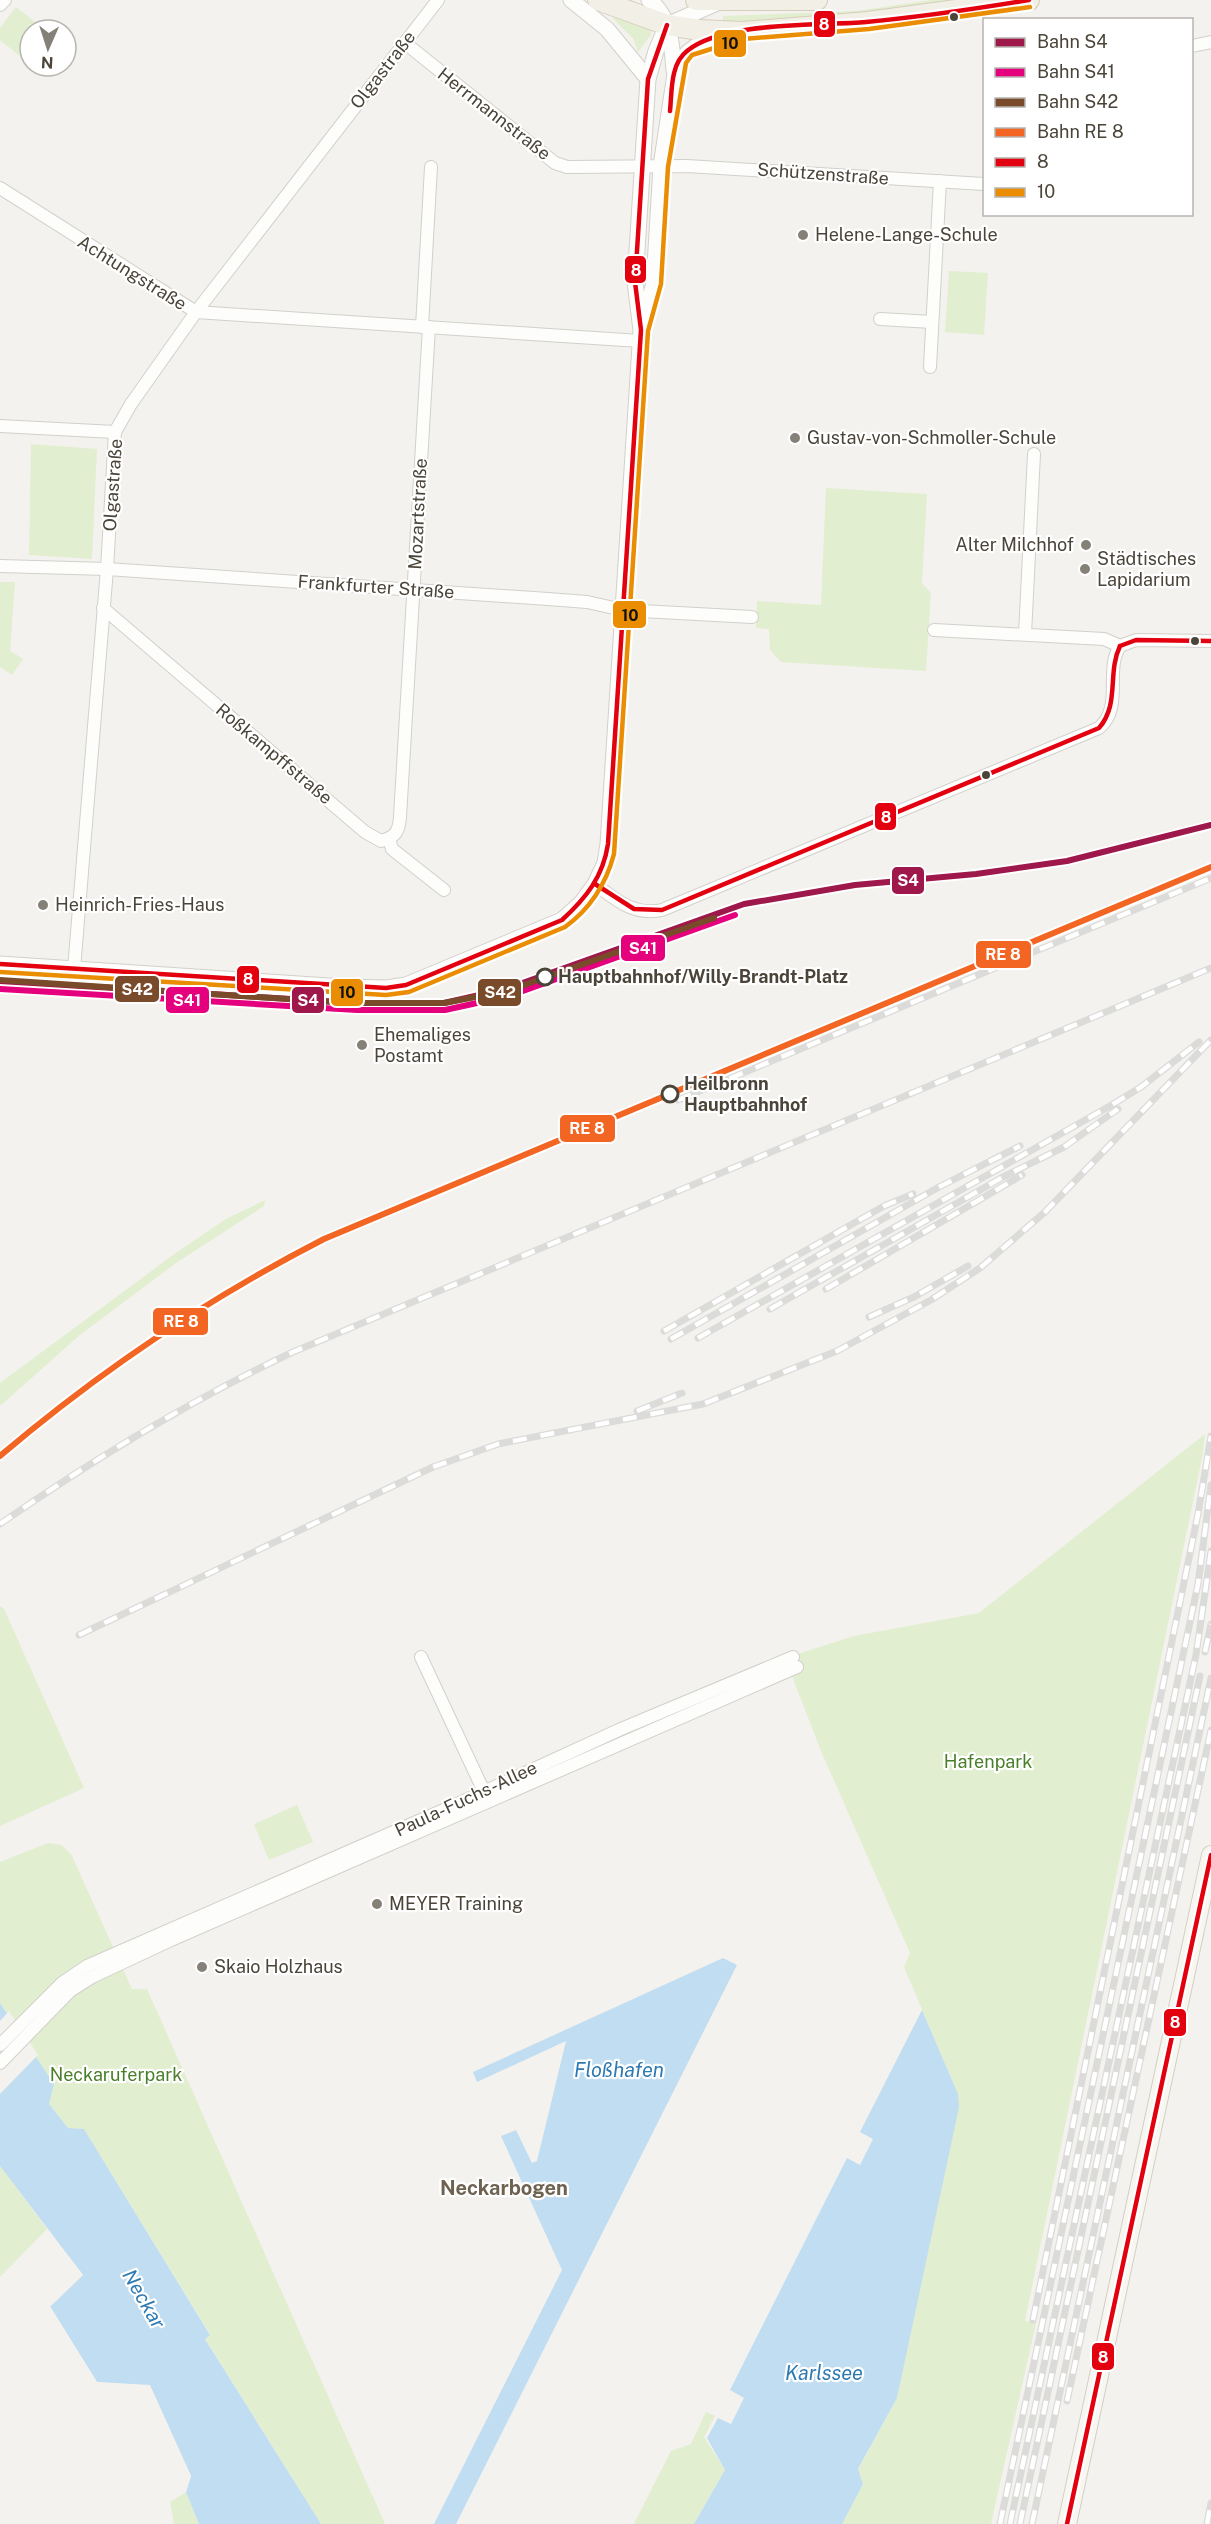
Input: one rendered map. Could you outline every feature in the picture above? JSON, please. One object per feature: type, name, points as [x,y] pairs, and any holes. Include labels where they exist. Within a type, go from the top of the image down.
[{"type":"main road","points":[[597,0],[668,24],[700,30],[742,32],[868,22],[1029,0]]},
{"type":"main road","points":[[696,0],[721,2],[817,0]]},
{"type":"main road","points":[[1067,2524],[1211,1855]]},
{"type":"street","points":[[0,5],[5,0]]},
{"type":"street","name":"Olgastraße","points":[[74,969],[107,569],[115,432],[131,404],[196,312],[438,0]]},
{"type":"street","points":[[571,0],[608,29],[648,79]]},
{"type":"street","points":[[650,0],[668,24],[675,74]]},
{"type":"street","points":[[0,964],[344,987],[394,987],[562,920],[582,902],[595,884],[604,863],[608,844],[640,336],[635,282],[648,79],[656,51],[668,24],[721,2]]},
{"type":"street","points":[[640,336],[654,283],[661,166],[679,60],[688,50],[742,32]]},
{"type":"street","points":[[1193,46],[1211,42]]},
{"type":"street","name":"Herrmannstraße","points":[[405,43],[555,163],[567,167],[661,166]]},
{"type":"street","name":"Schützenstraße","points":[[661,166],[983,184]]},
{"type":"street","points":[[425,327],[431,167]]},
{"type":"street","points":[[930,367],[940,181]]},
{"type":"street","name":"Achtungstraße","points":[[0,188],[196,312],[425,327],[640,336]]},
{"type":"street","points":[[880,319],[932,322]]},
{"type":"street","name":"Mozartstraße","points":[[389,839],[397,833],[400,825],[414,590],[425,327]]},
{"type":"street","points":[[0,426],[21,429],[115,432]]},
{"type":"street","points":[[1025,634],[1034,454]]},
{"type":"street","name":"Frankfurter Straße","points":[[0,566],[107,569],[587,602],[623,610],[752,617]]},
{"type":"street","name":"Roßkampffstraße","points":[[103,608],[371,836],[381,841],[389,839],[392,849],[444,890]]},
{"type":"street","points":[[934,630],[1104,639],[1120,646]]},
{"type":"street","points":[[595,884],[624,906],[643,911],[662,910],[1099,728],[1110,713],[1115,655],[1120,646],[1136,640],[1211,641]]},
{"type":"street","points":[[421,1657],[486,1797]]},
{"type":"street","name":"Paula-Fuchs-Allee","points":[[66,1987],[140,1947],[486,1797],[626,1742],[795,1662],[621,1729],[486,1797]]},
{"type":"street","points":[[621,1729],[626,1742]]},
{"type":"street","points":[[0,2045],[66,1987]]},
{"type":"street","points":[[0,2063],[66,1987]]},
{"type":"green space","points":[[931,0],[954,0],[858,14],[723,25],[723,16],[856,11]]},
{"type":"green space","points":[[16,7],[30,18],[18,18],[18,54],[0,40],[0,28]]},
{"type":"green space","points":[[612,18],[619,18],[651,30],[651,35],[638,52],[633,38]]},
{"type":"green space","points":[[949,271],[988,273],[984,335],[945,332]]},
{"type":"green space","points":[[31,444],[97,449],[92,559],[29,555]]},
{"type":"green space","points":[[826,488],[927,494],[922,583],[931,593],[926,671],[781,662],[770,650],[769,629],[756,628],[757,601],[821,605]]},
{"type":"green space","points":[[0,582],[15,582],[10,651],[23,659],[12,675],[0,667]]},
{"type":"green space","points":[[265,1200],[264,1206],[176,1263],[80,1335],[0,1406],[0,1383],[177,1252],[226,1219]]},
{"type":"green space","name":"Hafenpark","points":[[1205,1434],[1203,1453],[1025,2321],[1036,2323],[991,2524],[842,2524],[863,2484],[858,2470],[897,2398],[958,2107],[958,2094],[904,1967],[910,1953],[821,1751],[785,1658],[854,1636],[979,1613]]},
{"type":"green space","points":[[0,1606],[4,1609],[84,1788],[0,1826]]},
{"type":"green space","points":[[297,1805],[313,1842],[269,1860],[254,1824]]},
{"type":"green space","name":"Neckaruferpark","points":[[48,1843],[61,1845],[71,1854],[132,1989],[147,1989],[385,2524],[321,2524],[205,2338],[210,2334],[84,2129],[68,2128],[49,2104],[54,2084],[0,2003],[0,1862]]},
{"type":"green space","points":[[0,2166],[47,2229],[0,2277]]},
{"type":"green space","points":[[706,2412],[715,2416],[704,2437],[725,2470],[694,2524],[634,2524],[671,2451],[691,2444]]},
{"type":"green space","points":[[186,2492],[199,2524],[174,2524],[170,2502]]},
{"type":"water","name":"Floßhafen","points":[[723,1958],[737,1965],[456,2524],[434,2524],[562,2270],[501,2136],[516,2130],[532,2163],[537,2161],[566,2041],[477,2082],[473,2072]]},
{"type":"water","name":"Neckar","points":[[0,2003],[54,2084],[49,2104],[68,2128],[84,2129],[210,2335],[205,2339],[321,2524],[199,2524],[186,2492],[191,2476],[150,2386],[97,2382],[50,2306],[83,2275],[0,2166]]},
{"type":"water","name":"Karlssee","points":[[922,2010],[958,2094],[959,2107],[897,2398],[858,2469],[863,2484],[842,2524],[694,2524],[725,2470],[707,2438],[718,2418],[731,2424],[744,2398],[730,2390],[847,2158],[860,2165],[873,2139],[860,2132]]},
{"type":"pier","points":[[9,2011],[38,2055],[0,2094],[0,2021]]},
{"type":"pier","points":[[66,2253],[83,2275],[50,2307],[97,2382],[150,2385],[191,2476],[186,2492],[184,2488],[188,2476],[148,2388],[95,2385],[48,2308],[79,2275],[64,2255]]},
{"type":"railway","points":[[678,1100],[1211,878]]},
{"type":"railway","points":[[0,1524],[143,1432],[217,1390],[293,1352],[1211,968]]},
{"type":"railway","points":[[79,1635],[433,1467],[498,1444],[703,1404],[837,1351],[931,1300],[980,1268],[1045,1212],[1211,1040]]},
{"type":"railway","points":[[698,1338],[1110,1106],[1141,1087],[1199,1042]]},
{"type":"railway","points":[[770,1309],[1003,1177],[1064,1147],[1118,1109]]},
{"type":"railway","points":[[671,1339],[939,1187],[1020,1146]]},
{"type":"railway","points":[[826,1289],[1022,1175]]},
{"type":"railway","points":[[664,1331],[884,1206],[913,1194]]},
{"type":"railway","points":[[869,1317],[914,1297],[968,1266]]},
{"type":"railway","points":[[637,1411],[682,1393]]},
{"type":"railway","points":[[1033,2320],[1198,1514],[1211,1436]]},
{"type":"railway","points":[[1000,2524],[1198,1584],[1211,1485]]},
{"type":"railway","points":[[1010,2524],[1196,1655],[1211,1551]]},
{"type":"railway","points":[[1205,1652],[1211,1624]]},
{"type":"railway","points":[[1020,2524],[1200,1676]]},
{"type":"railway","points":[[1032,2524],[1211,1678]]},
{"type":"railway","points":[[1067,2401],[1211,1730]]},
{"type":"railway","points":[[1207,2524],[1211,2503]]},
{"type":"rail line","name":"S4","points":[[0,981],[357,1003],[444,1003],[506,989],[744,904],[855,885],[976,874],[1067,861],[1211,825]]},
{"type":"rail line","name":"S41","points":[[0,989],[357,1010],[445,1010],[509,996],[735,915]]},
{"type":"rail line","name":"S42","points":[[0,980],[347,1003],[444,1003],[507,991],[714,918]]},
{"type":"transit line","name":"8","points":[[670,111],[673,79],[681,57],[703,41],[724,34],[772,27],[907,18],[1029,0]]},
{"type":"transit line","name":"10","points":[[0,972],[386,995],[409,992],[565,927],[574,920],[602,886],[614,854],[648,331],[661,284],[668,167],[686,63],[692,55],[743,39],[869,29],[1030,7]]},
{"type":"transit line","name":"8","points":[[0,964],[386,988],[406,985],[562,920],[592,886],[602,867],[608,844],[641,330],[635,282],[648,79],[667,25]]},
{"type":"transit line","name":"8","points":[[1120,646],[1136,640],[1211,641]]},
{"type":"transit line","name":"8","points":[[595,884],[634,909],[662,910],[1099,728],[1109,709],[1114,667],[1120,646]]},
{"type":"transit line","points":[[0,1456],[76,1395],[156,1338],[238,1286],[324,1239],[1211,867]]},
{"type":"transit line","name":"8","points":[[1067,2524],[1211,1855]]},
{"type":"place","name":"Helene-Lange-Schule","points":[[803,235]]},
{"type":"place","name":"Gustav-von-Schmoller-Schule","points":[[795,438]]},
{"type":"place","name":"Alter Milchhof","points":[[1086,545]]},
{"type":"place","name":"Städtisches Lapidarium","points":[[1085,569]]},
{"type":"place","name":"Heinrich-Fries-Haus","points":[[43,905]]},
{"type":"place","name":"Hauptbahnhof/Willy-Brandt-Platz","points":[[545,977]]},
{"type":"place","name":"Ehemaliges Postamt","points":[[362,1045]]},
{"type":"place","name":"Heilbronn Hauptbahnhof","points":[[670,1094]]},
{"type":"place","name":"MEYER Training","points":[[377,1904]]},
{"type":"place","name":"Skaio Holzhaus","points":[[202,1967]]},
{"type":"district","name":"Neckarbogen","points":[[504,2188]]}]
